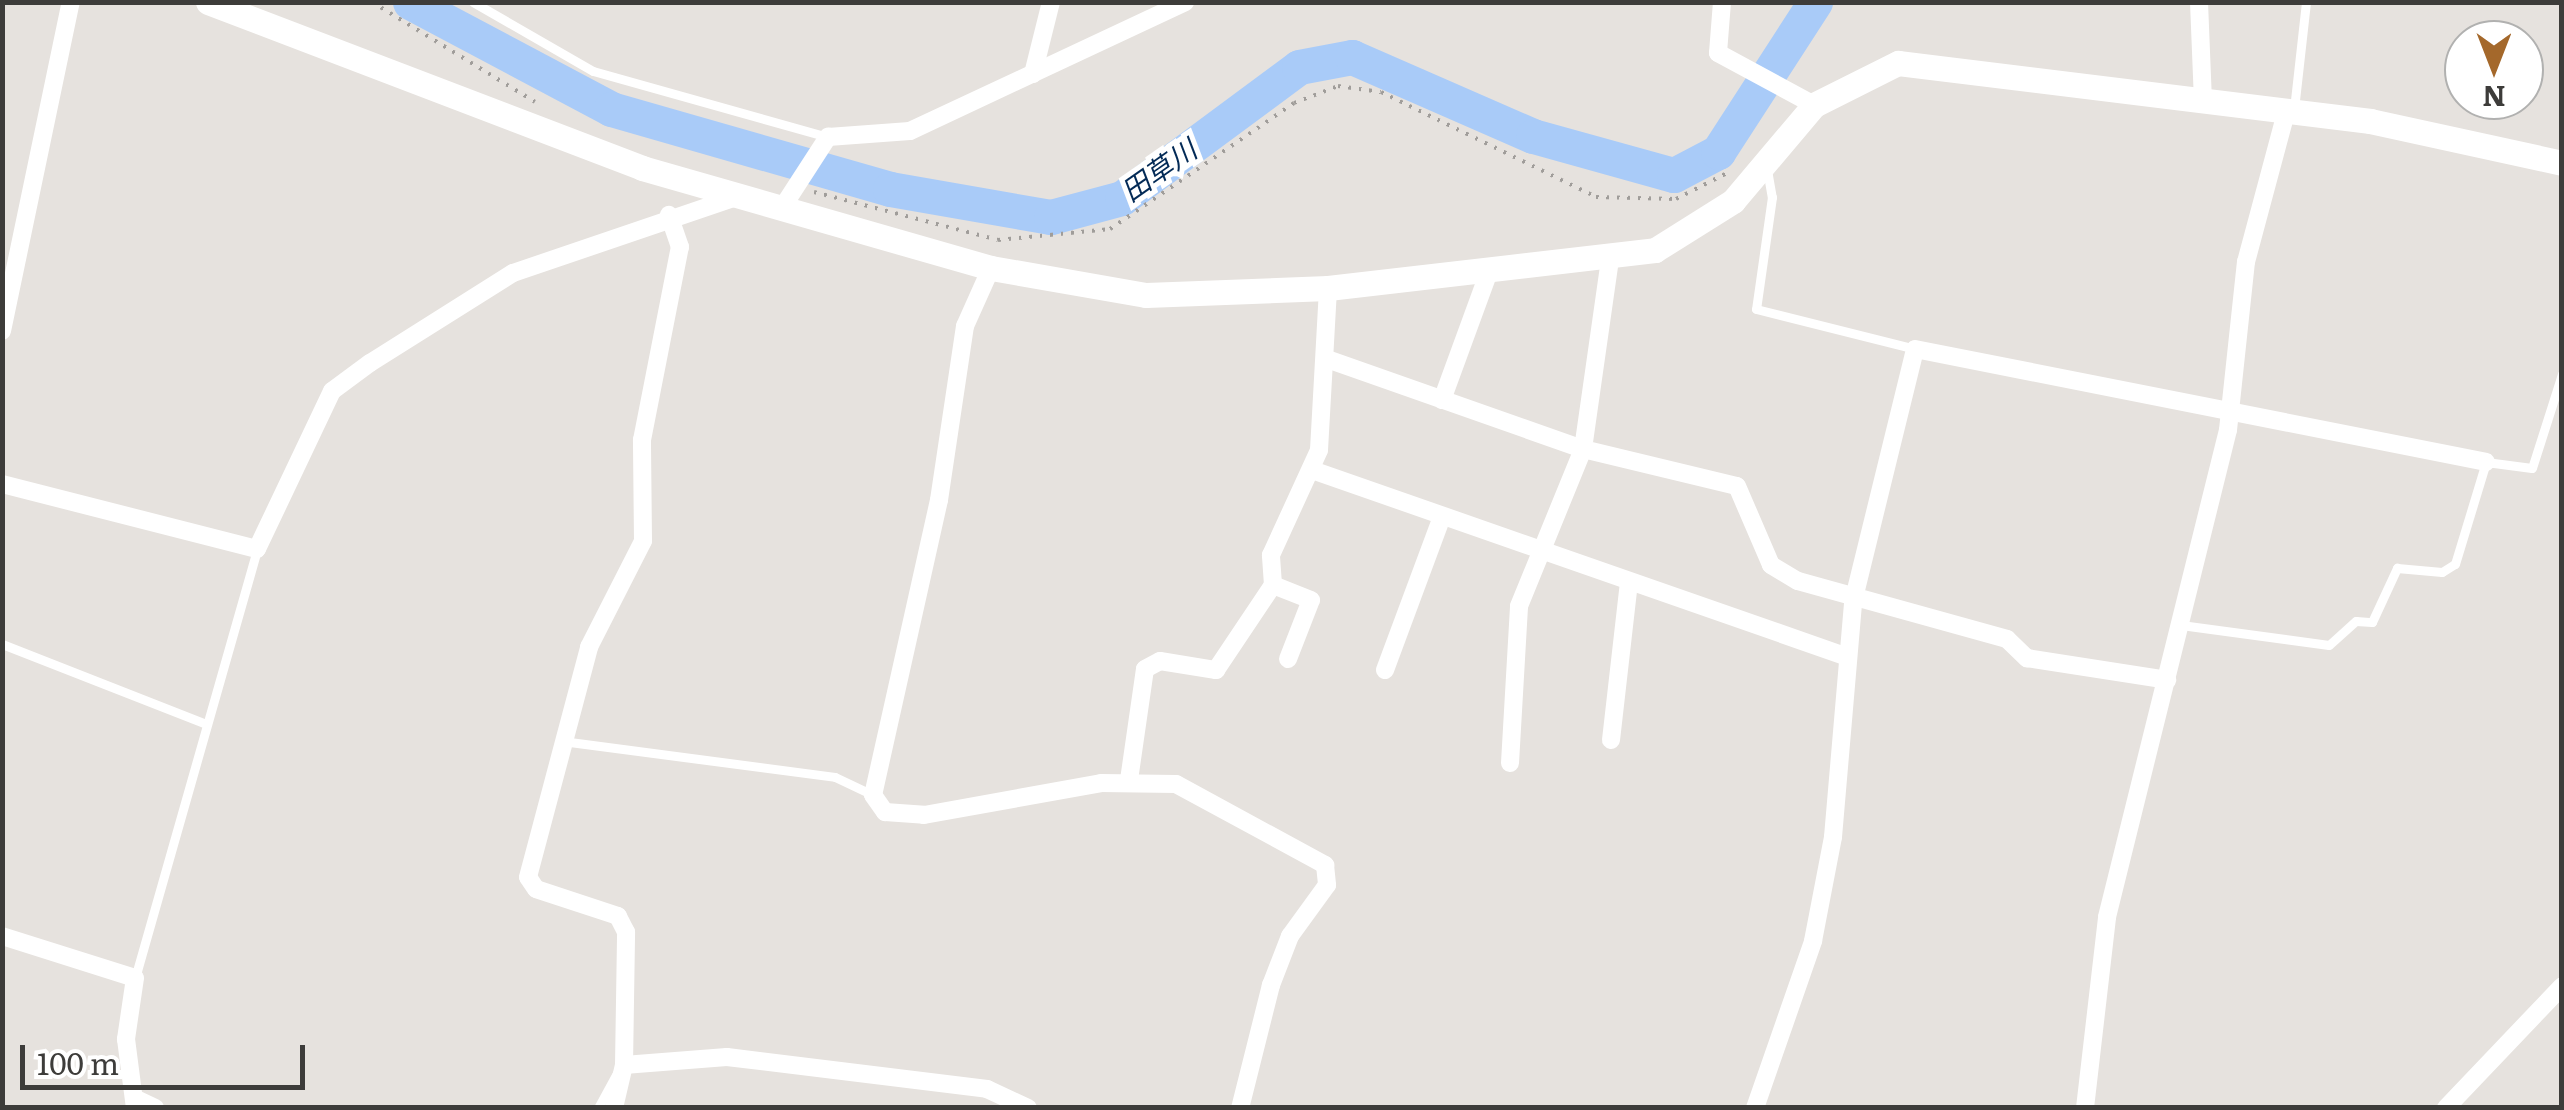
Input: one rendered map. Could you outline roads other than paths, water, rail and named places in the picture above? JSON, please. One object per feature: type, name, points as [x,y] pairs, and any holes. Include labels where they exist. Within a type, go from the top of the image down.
[{"type":"street","points":[[2,331],[72,2]]},
{"type":"street","points":[[208,2],[564,141],[739,196],[787,197],[991,268],[1146,295],[1328,288],[1610,260],[1692,232],[1764,162],[1814,105],[1898,63],[2202,103],[2291,109],[2562,163]]},
{"type":"street","points":[[1033,74],[1051,2]]},
{"type":"street","points":[[787,197],[828,137],[910,131],[1185,2]]},
{"type":"street","points":[[1722,2],[1718,53],[1786,95],[1814,105]]},
{"type":"street","points":[[2199,2],[2202,103]]},
{"type":"street","points":[[2085,1108],[2107,917],[2181,625],[2231,405],[2246,262],[2291,109]]},
{"type":"street","points":[[2,484],[257,549],[332,391],[512,273],[669,216],[739,196]]},
{"type":"street","points":[[614,1108],[624,1066],[626,932],[618,916],[536,889],[528,877],[589,647],[643,541],[642,440],[680,247],[669,216]]},
{"type":"street","points":[[1510,763],[1519,606],[1583,449],[1610,260]]},
{"type":"street","points":[[991,268],[966,326],[939,500],[873,795],[885,812],[924,815],[1129,780],[1176,784],[1325,865],[1327,884],[1290,936],[1271,985],[1240,1108]]},
{"type":"street","points":[[1442,400],[1488,274]]},
{"type":"street","points":[[1129,780],[1145,669],[1160,661],[1216,670],[1273,585],[1271,554],[1312,470],[1326,360],[1328,288]]},
{"type":"street","points":[[1755,1108],[1823,889],[1852,602],[1914,349],[2231,405],[2486,462]]},
{"type":"street","points":[[1326,360],[1583,449],[1737,486],[1771,565],[1852,602],[2008,639],[2027,658],[2167,680]]},
{"type":"street","points":[[1312,470],[1541,554],[1844,656]]},
{"type":"street","points":[[1386,670],[1442,517]]},
{"type":"street","points":[[1611,740],[1629,583]]},
{"type":"street","points":[[1273,585],[1311,600],[1288,659]]},
{"type":"street","points":[[2,936],[135,978],[126,1038],[136,1103],[155,1108]]},
{"type":"street","points":[[2446,1108],[2562,986]]},
{"type":"street","points":[[624,1066],[727,1056],[987,1090],[1028,1108]]},
{"type":"lane","points":[[473,2],[593,71],[828,137]]},
{"type":"lane","points":[[2291,109],[2306,2]]},
{"type":"lane","points":[[1764,162],[1773,178],[1756,309],[1914,349]]},
{"type":"lane","points":[[2181,625],[2329,645],[2356,621],[2372,622],[2397,568],[2442,572],[2455,564],[2486,462],[2532,468],[2562,374]]},
{"type":"lane","points":[[135,978],[257,549]]},
{"type":"lane","points":[[2,644],[206,724]]},
{"type":"lane","points":[[562,741],[835,777],[873,795]]},
{"type":"lane","points":[[598,1108],[603,1084],[624,1066]]},
{"type":"waterway","name":"田草川","points":[[410,2],[611,109],[890,189],[1051,217],[1122,198],[1299,67],[1352,57],[1533,136],[1674,175],[1718,152],[1815,2]]}]
